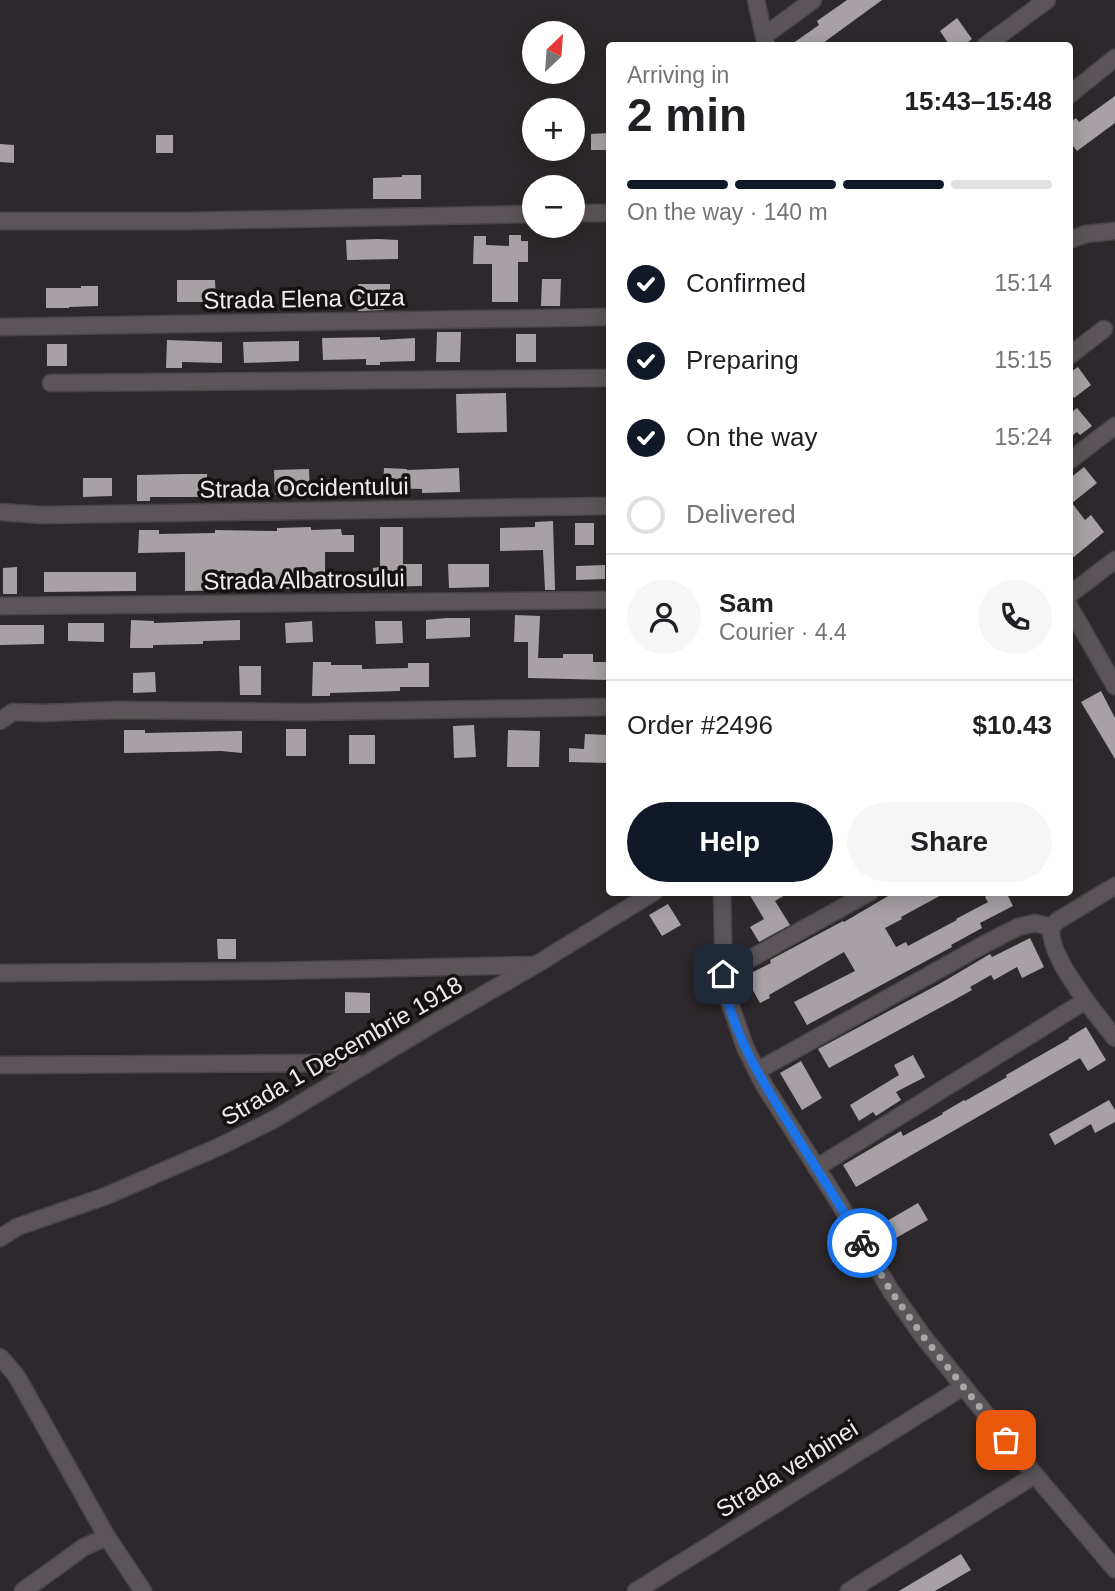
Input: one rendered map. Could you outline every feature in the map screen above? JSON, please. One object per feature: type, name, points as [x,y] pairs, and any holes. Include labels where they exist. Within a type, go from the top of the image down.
[{"type":"street","points":[[756,0],[765,41],[813,0]]},
{"type":"street","points":[[990,42],[1047,0]]},
{"type":"street","points":[[1073,92],[1115,58]]},
{"type":"street","points":[[585,213],[606,212]]},
{"type":"street","points":[[0,221],[187,221],[522,214]]},
{"type":"street","points":[[1073,239],[1115,230]]},
{"type":"street","name":"Strada Elena Cuza","points":[[0,327],[606,317]]},
{"type":"street","points":[[1073,353],[1104,329]]},
{"type":"street","points":[[51,383],[606,377]]},
{"type":"street","points":[[1073,458],[1115,426]]},
{"type":"street","name":"Strada Occidentului","points":[[0,512],[42,515],[606,506]]},
{"type":"street","points":[[1073,592],[1115,559]]},
{"type":"street","name":"Strada Albatrosului","points":[[0,606],[606,600]]},
{"type":"street","points":[[1073,613],[1115,685]]},
{"type":"street","points":[[0,720],[13,712],[304,712],[606,706]]},
{"type":"street","points":[[1115,886],[1057,922],[1050,934],[1058,955],[1085,1001],[1115,1038]]},
{"type":"street","name":"Strada 1 Decembrie 1918","points":[[0,1238],[18,1227],[106,1196],[274,1120],[648,896]]},
{"type":"street","points":[[722,896],[724,986],[745,1047],[764,1085],[891,1291],[922,1335],[1115,1569]]},
{"type":"street","points":[[723,974],[863,896]]},
{"type":"street","points":[[757,1071],[983,944],[1018,927],[1035,923],[1052,927]]},
{"type":"street","points":[[0,973],[266,971],[537,964]]},
{"type":"street","points":[[816,1168],[1085,1001]]},
{"type":"street","points":[[0,1065],[365,1065]]},
{"type":"street","points":[[0,1357],[16,1375],[107,1536],[143,1591]]},
{"type":"street","name":"Strada verbinei","points":[[636,1591],[963,1387]]},
{"type":"street","points":[[849,1591],[1035,1475]]},
{"type":"street","points":[[23,1591],[84,1547],[107,1536]]},
{"type":"building","points":[[847,0],[882,0],[824,42],[795,42],[819,25],[817,21]]},
{"type":"building","points":[[957,18],[972,39],[968,42],[947,42],[940,31]]},
{"type":"building","points":[[1115,96],[1115,123],[1077,151],[1073,146],[1073,120],[1076,118],[1079,122]]},
{"type":"building","points":[[606,133],[606,150],[591,150],[591,134]]},
{"type":"building","points":[[156,135],[173,135],[173,153],[156,153]]},
{"type":"building","points":[[0,144],[14,145],[14,163],[0,162]]},
{"type":"building","points":[[421,175],[421,199],[373,199],[373,178]]},
{"type":"building","points":[[509,235],[521,235],[521,241],[528,241],[528,262],[518,262],[518,302],[492,302],[492,264],[473,264],[474,236],[486,236],[486,245],[509,246]]},
{"type":"building","points":[[346,240],[398,240],[398,259],[347,260]]},
{"type":"building","points":[[542,279],[561,279],[560,306],[541,306]]},
{"type":"building","points":[[177,280],[215,280],[216,302],[177,302]]},
{"type":"building","points":[[358,284],[390,284],[390,309],[358,311]]},
{"type":"building","points":[[98,286],[98,306],[46,308],[46,288]]},
{"type":"building","points":[[437,332],[461,332],[460,362],[436,362]]},
{"type":"building","points":[[516,334],[536,334],[536,362],[516,362]]},
{"type":"building","points":[[380,337],[380,340],[415,338],[415,361],[366,365],[366,359],[323,360],[322,338]]},
{"type":"building","points":[[167,340],[222,342],[222,363],[182,362],[182,368],[166,368]]},
{"type":"building","points":[[299,341],[299,361],[244,363],[243,342]]},
{"type":"building","points":[[47,344],[67,344],[67,366],[47,366]]},
{"type":"building","points":[[1078,367],[1091,385],[1074,398],[1073,397],[1073,370]]},
{"type":"building","points":[[506,393],[507,432],[457,433],[456,394]]},
{"type":"building","points":[[1077,408],[1092,426],[1080,435],[1077,432],[1073,435],[1073,411]]},
{"type":"building","points":[[1084,467],[1097,483],[1073,502],[1073,476]]},
{"type":"building","points":[[384,468],[459,468],[460,492],[422,493],[422,489],[383,488]]},
{"type":"building","points":[[309,469],[310,494],[275,495],[274,470]]},
{"type":"building","points":[[207,474],[207,497],[150,497],[150,501],[137,501],[137,475]]},
{"type":"building","points":[[83,478],[112,478],[112,496],[83,497]]},
{"type":"building","points":[[1073,504],[1085,520],[1091,515],[1104,532],[1073,558]]},
{"type":"building","points":[[553,521],[555,590],[545,590],[543,550],[500,551],[500,528],[535,527],[535,522]]},
{"type":"building","points":[[575,523],[594,523],[594,545],[575,545]]},
{"type":"building","points":[[311,527],[311,530],[341,529],[342,535],[354,535],[354,552],[325,552],[325,588],[185,591],[185,552],[138,553],[139,530],[159,530],[159,534],[215,533],[215,530],[277,531],[277,528]]},
{"type":"building","points":[[380,527],[403,527],[403,564],[422,564],[422,586],[373,587],[373,568],[380,567]]},
{"type":"building","points":[[448,564],[489,564],[489,587],[449,588]]},
{"type":"building","points":[[605,565],[605,579],[576,580],[576,566]]},
{"type":"building","points":[[17,567],[17,594],[3,594],[3,568]]},
{"type":"building","points":[[44,572],[136,572],[136,591],[44,592]]},
{"type":"building","points":[[515,615],[540,616],[538,658],[563,658],[563,654],[593,654],[593,662],[606,662],[606,680],[528,678],[528,642],[514,642]]},
{"type":"building","points":[[470,618],[470,637],[426,639],[426,620]]},
{"type":"building","points":[[131,620],[154,623],[240,620],[240,640],[130,648]]},
{"type":"building","points":[[312,621],[313,642],[286,643],[285,623]]},
{"type":"building","points":[[375,621],[402,621],[403,643],[376,644]]},
{"type":"building","points":[[68,623],[104,623],[104,642],[68,641]]},
{"type":"building","points":[[0,625],[44,625],[44,644],[0,645]]},
{"type":"building","points":[[313,662],[362,665],[362,669],[408,668],[408,663],[429,663],[429,687],[400,687],[400,691],[312,696]]},
{"type":"building","points":[[239,666],[261,666],[261,695],[240,695]]},
{"type":"building","points":[[155,672],[156,692],[133,693],[133,673]]},
{"type":"building","points":[[1101,691],[1115,718],[1115,759],[1081,702]]},
{"type":"building","points":[[474,725],[476,757],[454,758],[453,726]]},
{"type":"building","points":[[286,729],[306,729],[306,756],[286,756]]},
{"type":"building","points":[[124,730],[145,730],[145,733],[242,731],[242,753],[124,753]]},
{"type":"building","points":[[508,730],[540,731],[539,767],[507,767]]},
{"type":"building","points":[[585,734],[606,735],[606,763],[569,762],[569,748],[584,749]]},
{"type":"building","points":[[349,735],[375,735],[375,764],[349,764]]},
{"type":"building","points":[[750,896],[783,896],[775,901],[790,925],[759,942],[750,927],[764,919]]},
{"type":"building","points":[[888,896],[940,896],[885,928],[896,947],[906,942],[908,946],[988,902],[987,896],[1008,896],[1013,906],[980,923],[982,928],[951,945],[952,947],[807,1025],[794,1002],[855,971],[844,952],[769,995],[770,998],[760,1003],[745,976]]},
{"type":"building","points":[[668,904],[681,925],[662,936],[649,915]]},
{"type":"building","points":[[1030,938],[1044,967],[1022,978],[1017,967],[994,980],[991,975],[970,987],[972,990],[829,1068],[818,1049],[990,954],[992,957]]},
{"type":"building","points":[[217,939],[236,939],[236,959],[218,959]]},
{"type":"building","points":[[345,992],[370,993],[370,1013],[345,1013]]},
{"type":"building","points":[[1086,1027],[1106,1060],[1088,1071],[1080,1058],[856,1187],[843,1165],[901,1131],[903,1136],[943,1114]]},
{"type":"building","points":[[913,1055],[925,1077],[896,1092],[901,1100],[876,1116],[873,1112],[859,1121],[850,1105],[899,1075],[894,1065]]},
{"type":"building","points":[[801,1061],[822,1098],[802,1110],[780,1073]]},
{"type":"building","points":[[1109,1100],[1115,1110],[1115,1122],[1095,1133],[1091,1124],[1055,1145],[1049,1134]]},
{"type":"building","points":[[918,1203],[928,1220],[885,1244],[875,1228]]},
{"type":"building","points":[[961,1554],[971,1570],[935,1591],[899,1591]]},
{"type":"way so far","points":[[862,1243],[922,1335],[1006,1440]]},
{"type":"route","points":[[723,974],[724,986],[745,1047],[764,1085],[862,1243]]}]
